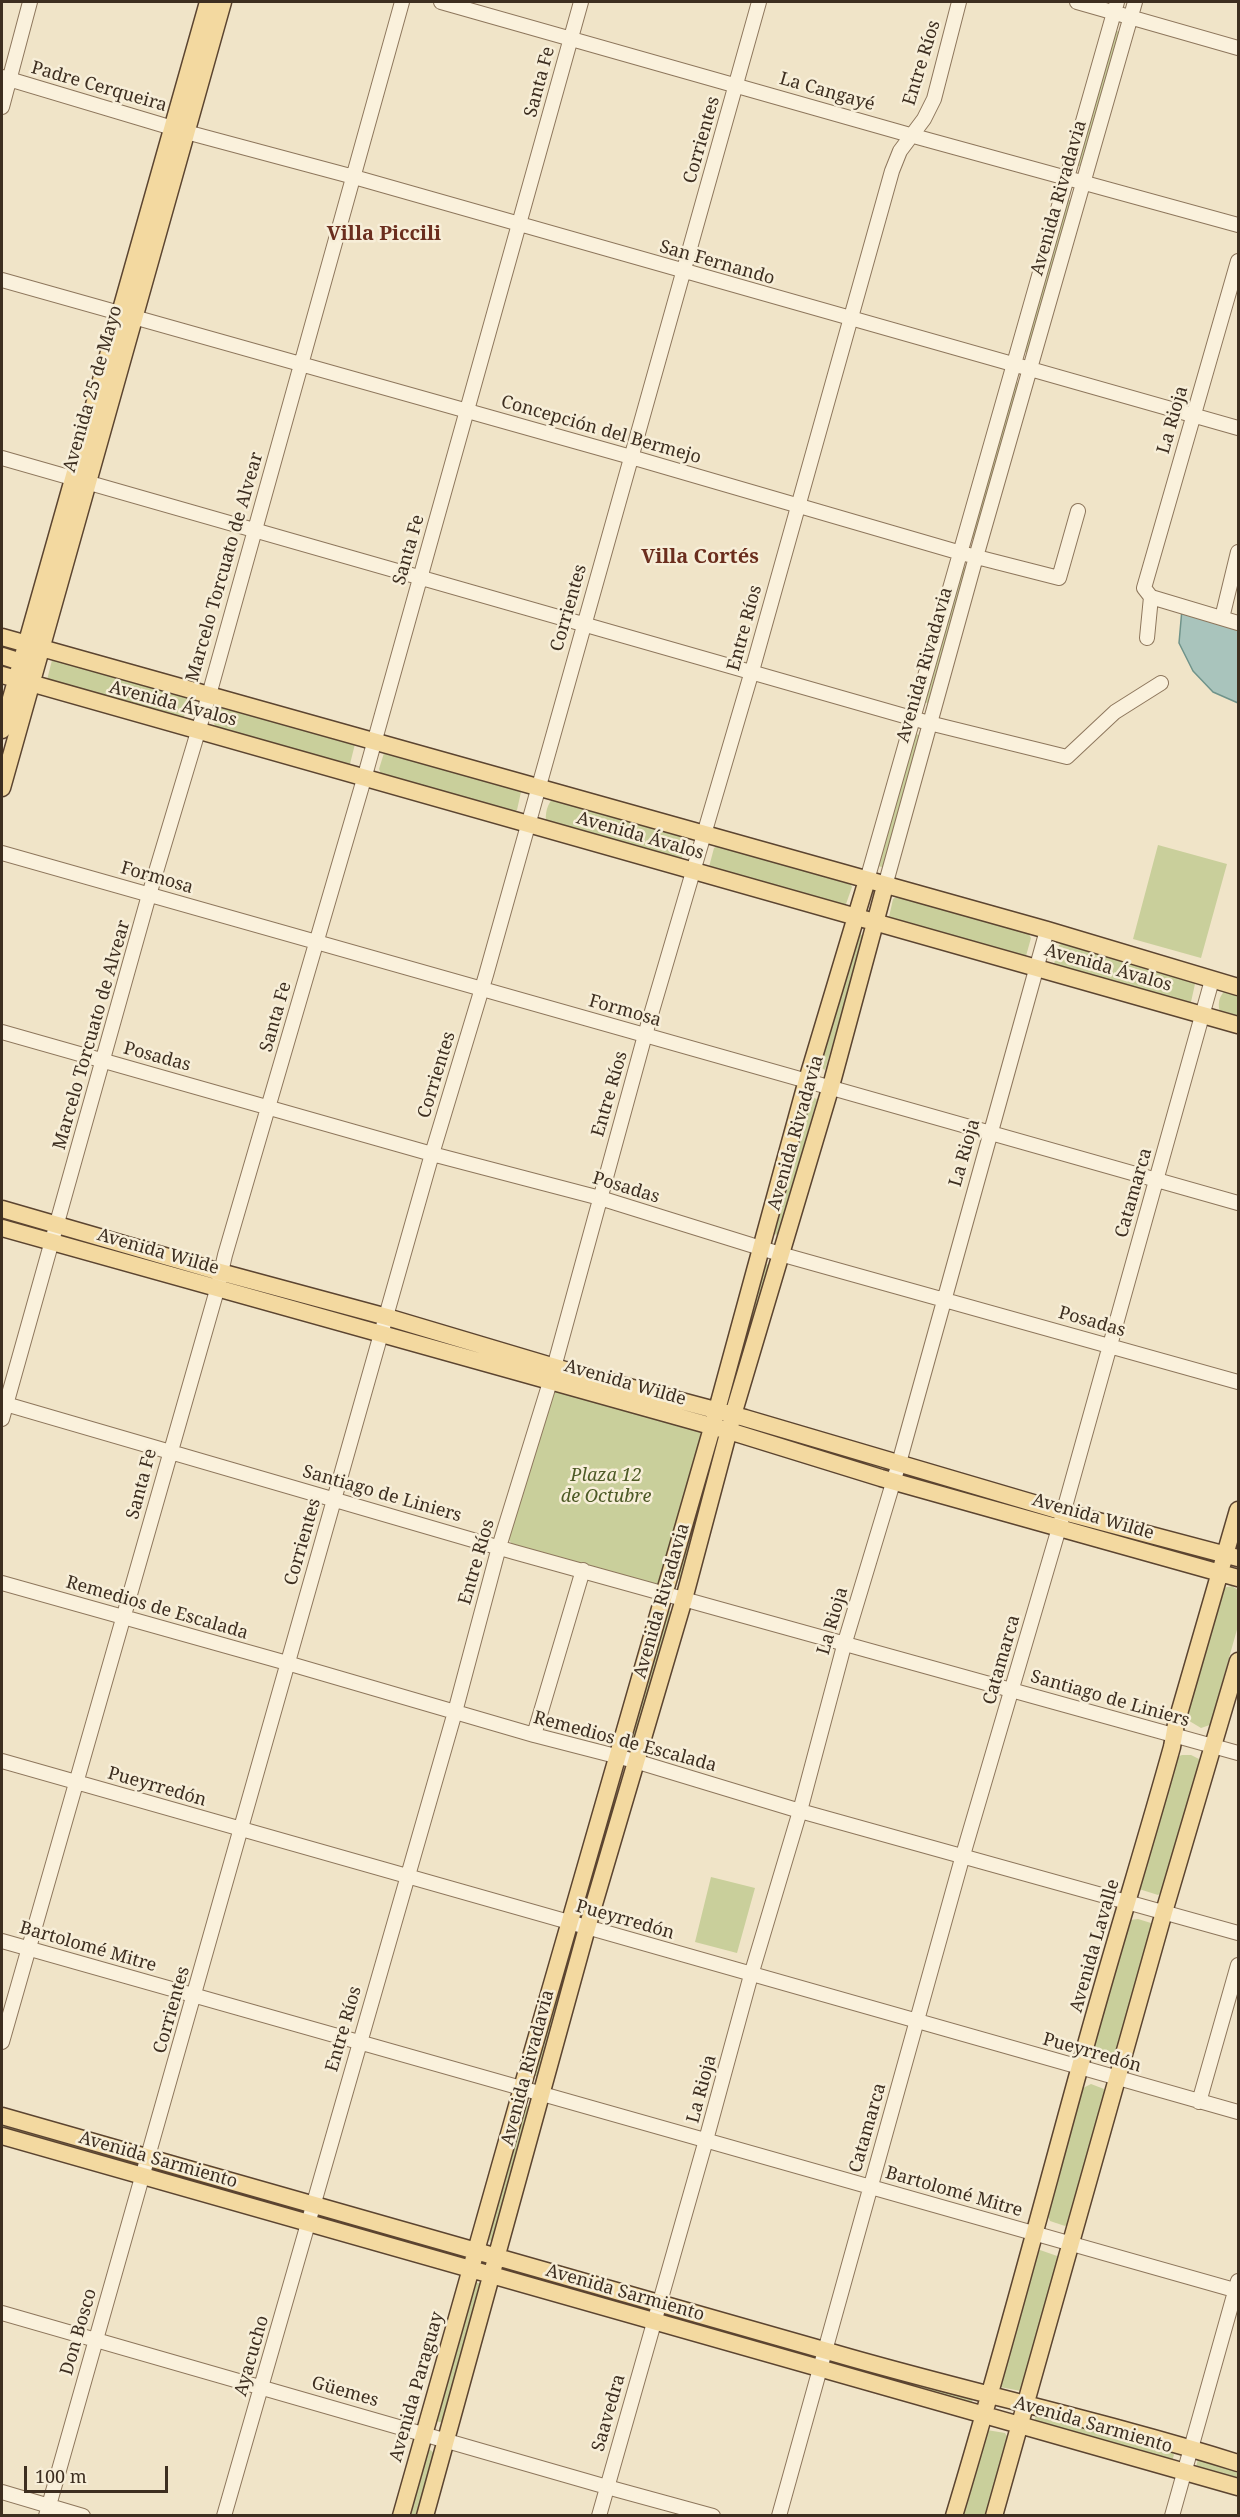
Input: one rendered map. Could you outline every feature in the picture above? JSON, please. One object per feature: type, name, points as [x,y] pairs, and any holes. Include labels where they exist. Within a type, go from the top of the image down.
[{"type":"main road","name":"Avenida 25 de Mayo","points":[[180,130],[208,2]]},
{"type":"main road","name":"Avenida 25 de Mayo","points":[[2,788],[17,680],[34,646],[126,314],[180,130],[223,2]]},
{"type":"main road","name":"Avenida Ávalos","points":[[2,637],[374,740],[705,836],[1047,930],[1239,987]]},
{"type":"main road","name":"Avenida 25 de Mayo","points":[[2,730],[21,662],[34,646]]},
{"type":"main road","points":[[2,656],[21,662]]},
{"type":"main road","name":"Avenida Ávalos","points":[[17,680],[1239,1025]]},
{"type":"main road","name":"Avenida Rivadavia","points":[[492,2276],[634,1761],[684,1599],[762,1248],[807,1080],[867,880]]},
{"type":"main road","name":"Avenida Rivadavia","points":[[471,2270],[663,1592],[780,1254],[831,1086],[885,886]]},
{"type":"main road","name":"Avenida Wilde","points":[[2,1209],[55,1234],[217,1290],[381,1336],[552,1375],[723,1421],[899,1463],[1064,1512],[1233,1556]]},
{"type":"main road","name":"Avenida Wilde","points":[[2,1228],[55,1234],[220,1272],[387,1317],[552,1375]]},
{"type":"main road","name":"Avenida Wilde","points":[[723,1421],[893,1481],[1239,1578]]},
{"type":"main road","name":"Avenida Lavalle","points":[[954,2516],[1036,2234],[1079,2068],[1128,1903],[1175,1736],[1176,1724],[1220,1573],[1233,1556],[1239,1510]]},
{"type":"main road","points":[[994,2516],[1164,1912],[1239,1661]]},
{"type":"main road","points":[[595,1835],[612,1840]]},
{"type":"main road","name":"Avenida Sarmiento","points":[[2,2116],[659,2304],[1239,2463]]},
{"type":"main road","name":"Avenida Sarmiento","points":[[2,2136],[1239,2487]]},
{"type":"main road","name":"Avenida Paraguay","points":[[401,2516],[471,2270]]},
{"type":"main road","points":[[424,2516],[492,2276]]},
{"type":"street","points":[[2,107],[5,78],[30,2]]},
{"type":"street","name":"Marcelo Torcuato de Alvear","points":[[2,1419],[3,1404],[55,1234],[149,895],[255,531],[402,2]]},
{"type":"street","name":"La Cangayé","points":[[441,2],[910,135],[1239,225]]},
{"type":"street","name":"Santa Fe","points":[[2,2042],[217,1290],[220,1272],[364,779],[581,2]]},
{"type":"street","name":"Corrientes","points":[[147,2158],[432,1154],[482,989],[759,2]]},
{"type":"street","name":"Entre Ríos","points":[[314,2206],[500,1547],[552,1375],[645,1035],[752,671],[892,171],[900,150],[924,119],[934,99],[959,2]]},
{"type":"street","points":[[1077,2],[1115,7],[1131,17],[1239,48]]},
{"type":"street","name":"Avenida Rivadavia","points":[[885,886],[929,723],[1135,2]]},
{"type":"street","name":"Avenida Rivadavia","points":[[867,880],[1115,7]]},
{"type":"street","name":"Padre Cerqueira","points":[[5,78],[180,130]]},
{"type":"street","name":"San Fernando","points":[[180,130],[354,177],[682,272],[1239,428]]},
{"type":"street","name":"La Rioja","points":[[1147,638],[1147,593],[1193,416],[1239,261]]},
{"type":"street","name":"Concepción del Bermejo","points":[[2,280],[301,363],[961,553],[1059,578],[1078,511]]},
{"type":"street","points":[[2,458],[929,723],[1067,757],[1115,712],[1161,683]]},
{"type":"street","points":[[1222,618],[1239,552]]},
{"type":"street","points":[[1147,593],[1239,623]]},
{"type":"street","name":"Formosa","points":[[2,852],[1239,1203]]},
{"type":"street","name":"La Rioja","points":[[654,2321],[751,1975],[800,1811],[845,1642],[899,1463],[942,1299],[1047,930]]},
{"type":"street","name":"Catamarca","points":[[779,2516],[963,1856],[1064,1512],[1212,980]]},
{"type":"street","name":"Posadas","points":[[2,1032],[270,1106],[432,1154],[600,1198],[780,1254],[1239,1382]]},
{"type":"street","name":"Santiago de Liniers","points":[[3,1404],[684,1599],[1239,1753]]},
{"type":"street","points":[[534,1735],[583,1570]]},
{"type":"street","name":"Remedios de Escalada","points":[[2,1583],[534,1735],[634,1761],[800,1811],[1239,1932]]},
{"type":"street","name":"Pueyrredón","points":[[2,1761],[1239,2112]]},
{"type":"street","name":"Bartolomé Mitre","points":[[2,1941],[1036,2234],[1238,2288]]},
{"type":"street","points":[[1199,2102],[1239,1965]]},
{"type":"street","name":"Don Bosco","points":[[47,2511],[147,2158]]},
{"type":"street","name":"Ayacucho","points":[[224,2516],[314,2206]]},
{"type":"street","points":[[1172,2516],[1238,2288]]},
{"type":"street","name":"Güemes","points":[[2,2313],[713,2516]]},
{"type":"street","name":"Saavedra","points":[[599,2516],[654,2321]]},
{"type":"street","points":[[2,2493],[47,2511],[83,2516]]},
{"type":"green space","points":[[1114,30],[1120,32],[1081,166],[1076,166]]},
{"type":"green space","points":[[1065,199],[1073,201],[1028,353],[1022,351]]},
{"type":"green space","points":[[1014,381],[1021,384],[974,540],[970,537]]},
{"type":"green space","points":[[963,567],[967,568],[931,704],[924,702]]},
{"type":"green space","points":[[59,657],[186,693],[189,698],[184,717],[178,720],[47,680],[52,660]]},
{"type":"green space","points":[[218,706],[355,744],[350,764],[342,768],[217,731],[214,723]]},
{"type":"green space","points":[[914,733],[921,736],[885,868],[875,865]]},
{"type":"green space","points":[[390,749],[516,785],[521,792],[517,810],[510,814],[383,779],[379,769],[384,753]]},
{"type":"green space","points":[[554,797],[682,834],[687,838],[681,860],[546,824],[547,809]]},
{"type":"green space","points":[[720,844],[849,880],[852,887],[846,904],[841,908],[709,867],[714,848]]},
{"type":"green space","points":[[1158,845],[1227,864],[1201,958],[1133,939]]},
{"type":"green space","points":[[900,895],[1027,930],[1031,938],[1026,956],[1018,959],[894,924],[889,917],[893,899]]},
{"type":"green space","points":[[860,933],[864,938],[825,1070],[820,1067],[856,935]]},
{"type":"green space","points":[[1066,941],[1190,978],[1195,984],[1191,1002],[1184,1006],[1056,968],[1054,964],[1059,945]]},
{"type":"green space","points":[[1228,988],[1238,991],[1238,1021],[1221,1016],[1219,1001]]},
{"type":"green space","points":[[811,1097],[817,1099],[779,1235],[773,1234]]},
{"type":"green space","points":[[765,1262],[770,1267],[729,1401],[726,1401]]},
{"type":"green space","name":"Plaza 12 de Octubre","points":[[558,1389],[701,1430],[704,1436],[663,1582],[658,1586],[512,1544],[507,1537],[553,1392]]},
{"type":"green space","points":[[740,1422],[881,1465],[878,1470],[739,1427]]},
{"type":"green space","points":[[715,1442],[718,1443],[681,1579],[676,1579]]},
{"type":"green space","points":[[1232,1586],[1238,1590],[1238,1626],[1210,1725],[1201,1728],[1186,1719],[1223,1588]]},
{"type":"green space","points":[[668,1609],[672,1613],[633,1745],[629,1744]]},
{"type":"green space","points":[[1191,1755],[1199,1759],[1201,1768],[1164,1890],[1158,1895],[1139,1889],[1174,1758]]},
{"type":"green space","points":[[711,1877],[755,1888],[737,1953],[695,1942]]},
{"type":"green space","points":[[1138,1919],[1151,1923],[1154,1934],[1118,2060],[1113,2061],[1094,2055],[1092,2044],[1130,1920]]},
{"type":"green space","points":[[574,1939],[578,1940],[538,2077],[533,2075]]},
{"type":"green space","points":[[1091,2084],[1104,2089],[1108,2096],[1072,2222],[1065,2226],[1050,2221],[1047,2213],[1081,2089]]},
{"type":"green space","points":[[525,2105],[531,2107],[495,2239],[487,2240]]},
{"type":"green space","points":[[2,2120],[130,2157],[132,2166],[2,2131]]},
{"type":"green space","points":[[161,2169],[298,2208],[297,2212],[161,2174]]},
{"type":"green space","points":[[325,2212],[463,2254],[462,2259],[322,2222]]},
{"type":"green space","points":[[1040,2250],[1060,2257],[1021,2391],[1000,2387],[998,2383],[1033,2255]]},
{"type":"green space","points":[[505,2267],[642,2307],[641,2310],[504,2272]]},
{"type":"green space","points":[[475,2282],[481,2284],[444,2423],[439,2422],[436,2420]]},
{"type":"green space","points":[[675,2315],[807,2352],[807,2357],[674,2320]]},
{"type":"green space","points":[[835,2361],[973,2398],[971,2405],[834,2365]]},
{"type":"green space","points":[[1036,2415],[1172,2451],[1174,2455],[1172,2461],[1034,2423]]},
{"type":"green space","points":[[987,2430],[1005,2433],[1010,2441],[990,2515],[958,2516]]},
{"type":"green space","points":[[427,2449],[434,2455],[417,2515],[407,2516]]},
{"type":"green space","points":[[1198,2459],[1238,2469],[1238,2482],[1196,2467]]},
{"type":"water","points":[[1182,609],[1238,630],[1238,703],[1213,692],[1193,671],[1179,643]]},
{"type":"district","name":"Villa Piccili","points":[[384,234]]},
{"type":"district","name":"Villa Cortés","points":[[700,557]]}]
